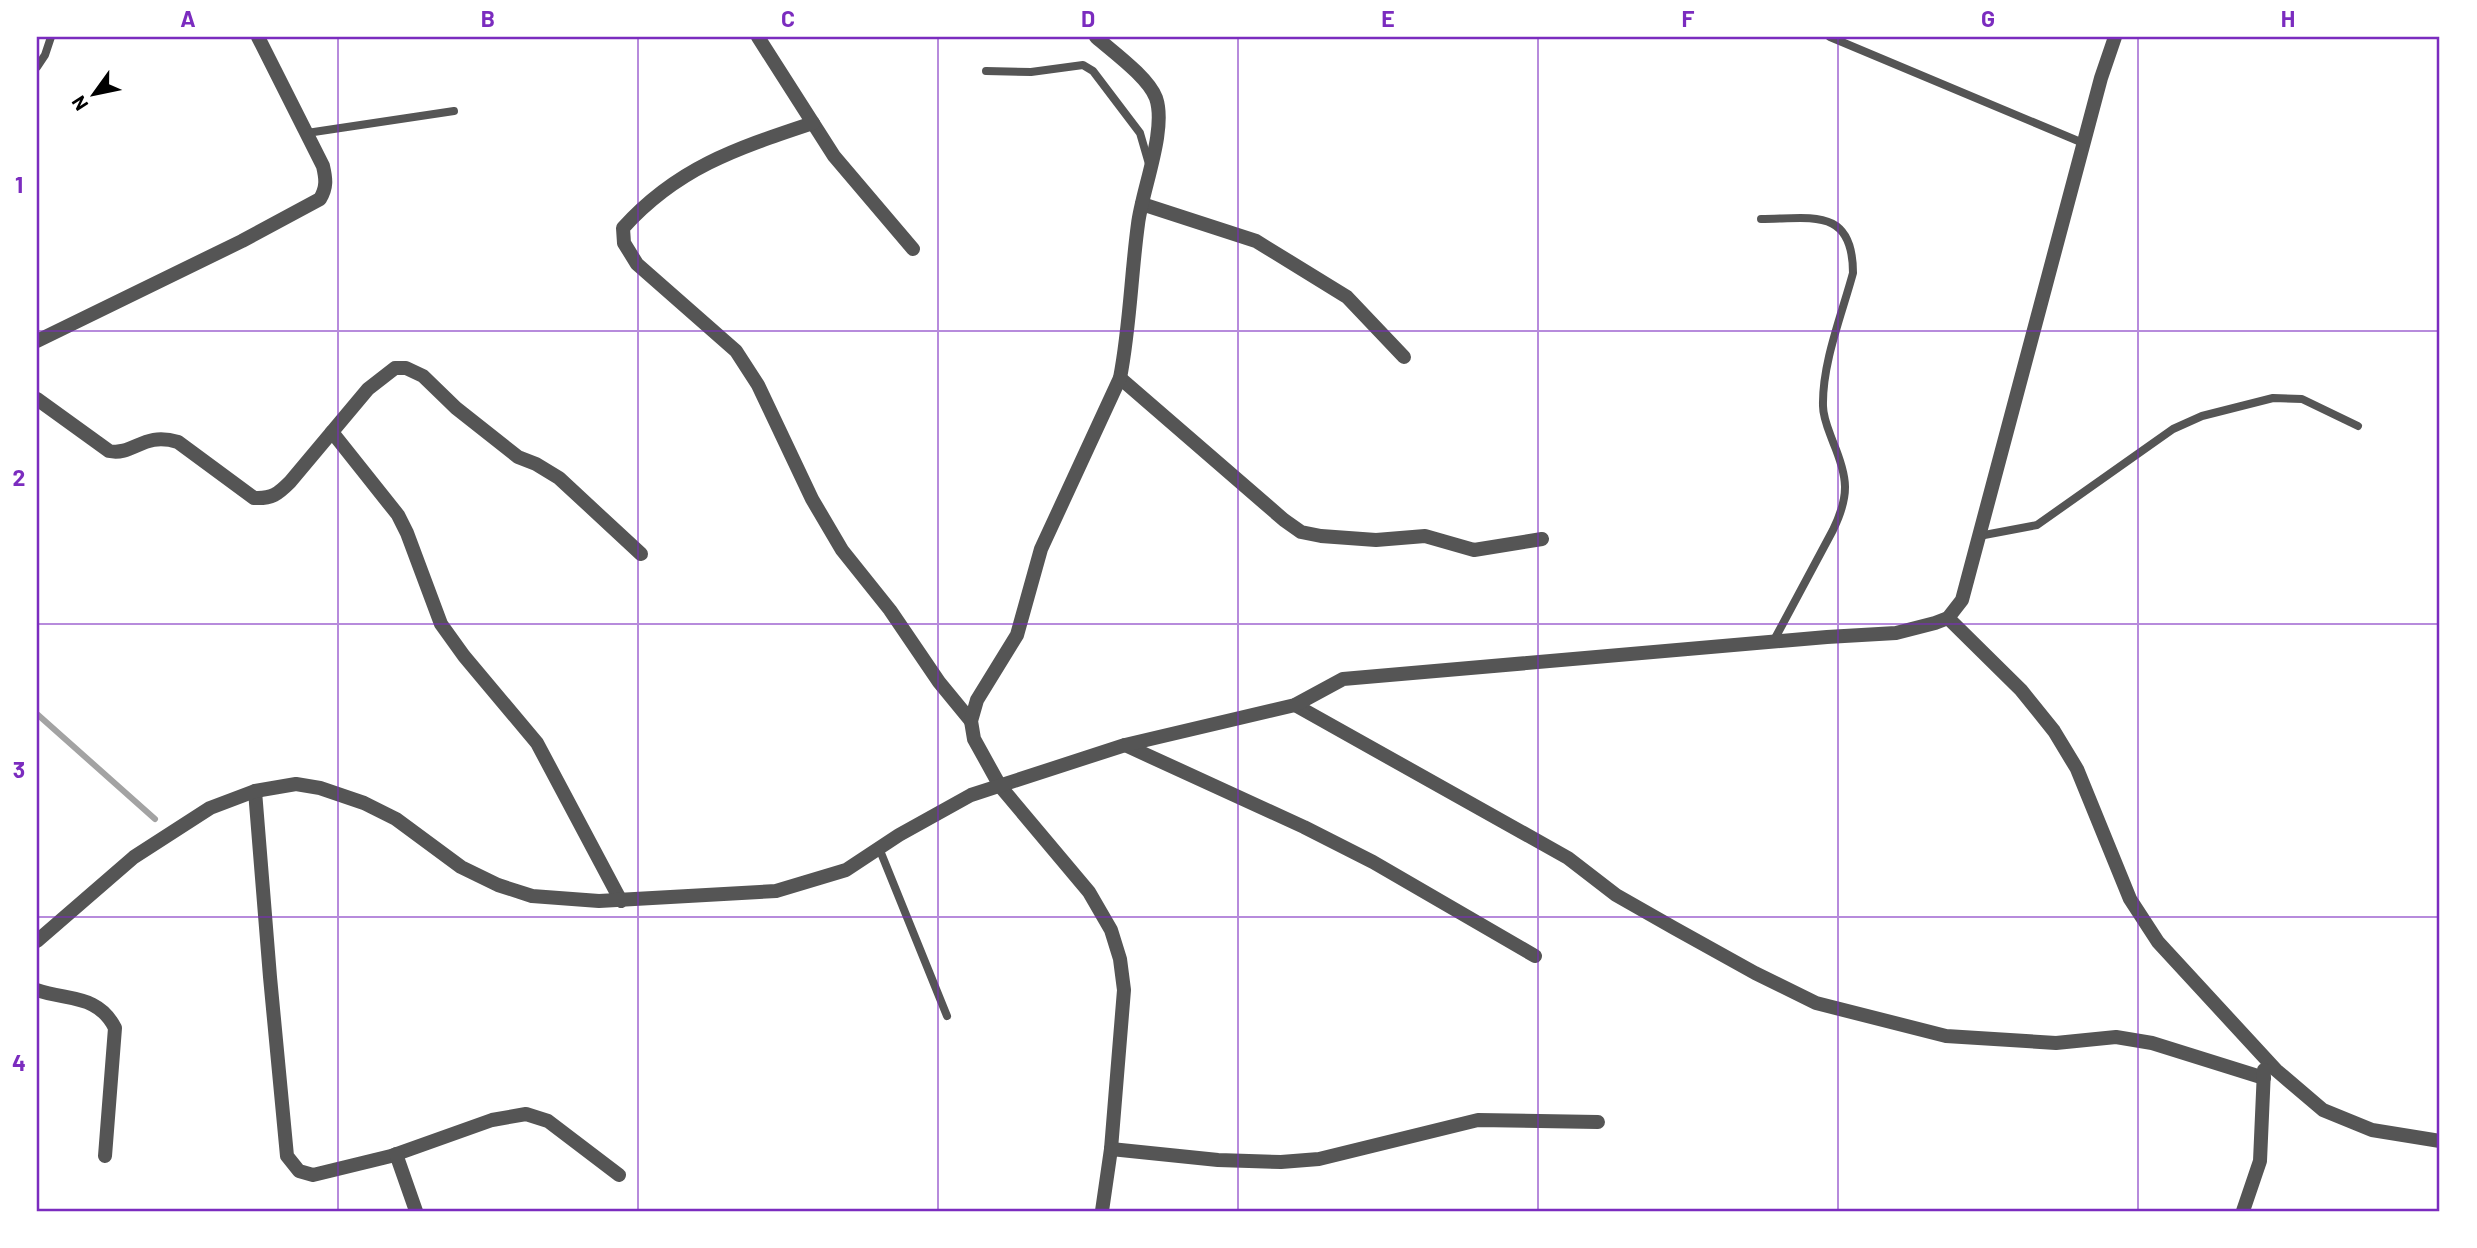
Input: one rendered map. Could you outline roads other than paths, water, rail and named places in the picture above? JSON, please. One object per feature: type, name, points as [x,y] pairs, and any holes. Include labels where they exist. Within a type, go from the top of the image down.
[{"type":"street","points":[[37,341],[230,247],[320,199],[327,179],[323,166],[258,37]]},
{"type":"street","points":[[758,37],[854,181],[913,249]]},
{"type":"street","points":[[1096,37],[1148,85],[1156,98],[1159,123],[1138,221],[1125,351],[1119,378],[1041,549],[1017,635],[977,700],[971,721],[974,740],[1000,786],[1089,892],[1111,930],[1120,959],[1124,990],[1111,1149],[1102,1211]]},
{"type":"street","points":[[37,941],[134,857],[210,808],[256,790],[296,784],[320,788],[364,803],[396,819],[461,867],[498,885],[533,896],[621,901],[776,891],[846,870],[908,830],[971,795],[1125,745],[1295,705],[1343,679],[1896,633],[1948,618],[1962,600],[2083,143],[2115,37]]},
{"type":"street","points":[[813,123],[736,148],[660,191],[624,228],[624,243],[637,264],[736,351],[758,385],[812,499],[842,550],[890,610],[939,682],[971,721]]},
{"type":"street","points":[[1142,204],[1256,241],[1347,297],[1404,356]]},
{"type":"street","points":[[37,399],[109,451],[118,453],[153,438],[165,438],[178,442],[254,498],[268,499],[277,495],[368,388],[395,368],[406,368],[423,376],[456,408],[518,457],[559,478],[641,554]]},
{"type":"street","points":[[1119,378],[1301,532],[1350,540],[1425,536],[1474,550],[1542,539]]},
{"type":"street","points":[[332,432],[398,515],[441,624],[464,656],[537,743],[621,901]]},
{"type":"street","points":[[1948,618],[2021,690],[2054,731],[2077,769],[2130,899],[2158,942],[2265,1058],[2323,1110],[2372,1130],[2440,1140]]},
{"type":"street","points":[[1295,705],[1569,859],[1616,895],[1755,973],[1816,1003],[1946,1036],[2056,1043],[2116,1037],[2152,1044],[2264,1078]]},
{"type":"street","points":[[1125,745],[1304,827],[1373,862],[1535,956]]},
{"type":"street","points":[[256,790],[287,1156],[299,1171],[313,1175],[396,1154],[492,1119],[526,1114],[548,1121],[619,1175]]},
{"type":"street","points":[[37,990],[92,1003],[110,1018],[115,1028],[105,1156]]},
{"type":"street","points":[[2243,1211],[2260,1161],[2265,1058]]},
{"type":"street","points":[[1111,1149],[1218,1160],[1281,1162],[1320,1159],[1478,1120],[1598,1122]]},
{"type":"street","points":[[396,1154],[416,1211]]},
{"type":"lane","points":[[37,67],[45,55],[51,37]]},
{"type":"lane","points":[[1830,37],[2083,143]]},
{"type":"lane","points":[[986,71],[1031,72],[1083,65],[1093,71],[1140,133],[1150,167]]},
{"type":"lane","points":[[307,134],[454,111]]},
{"type":"lane","points":[[1761,219],[1826,218],[1839,228],[1853,258],[1853,273],[1825,377],[1823,408],[1844,467],[1847,492],[1842,512],[1773,642]]},
{"type":"lane","points":[[1979,536],[2037,525],[2173,429],[2202,416],[2273,398],[2302,399],[2358,426]]},
{"type":"lane","points":[[880,848],[947,1016]]},
{"type":"waterway","points":[[37,714],[155,819]]}]
